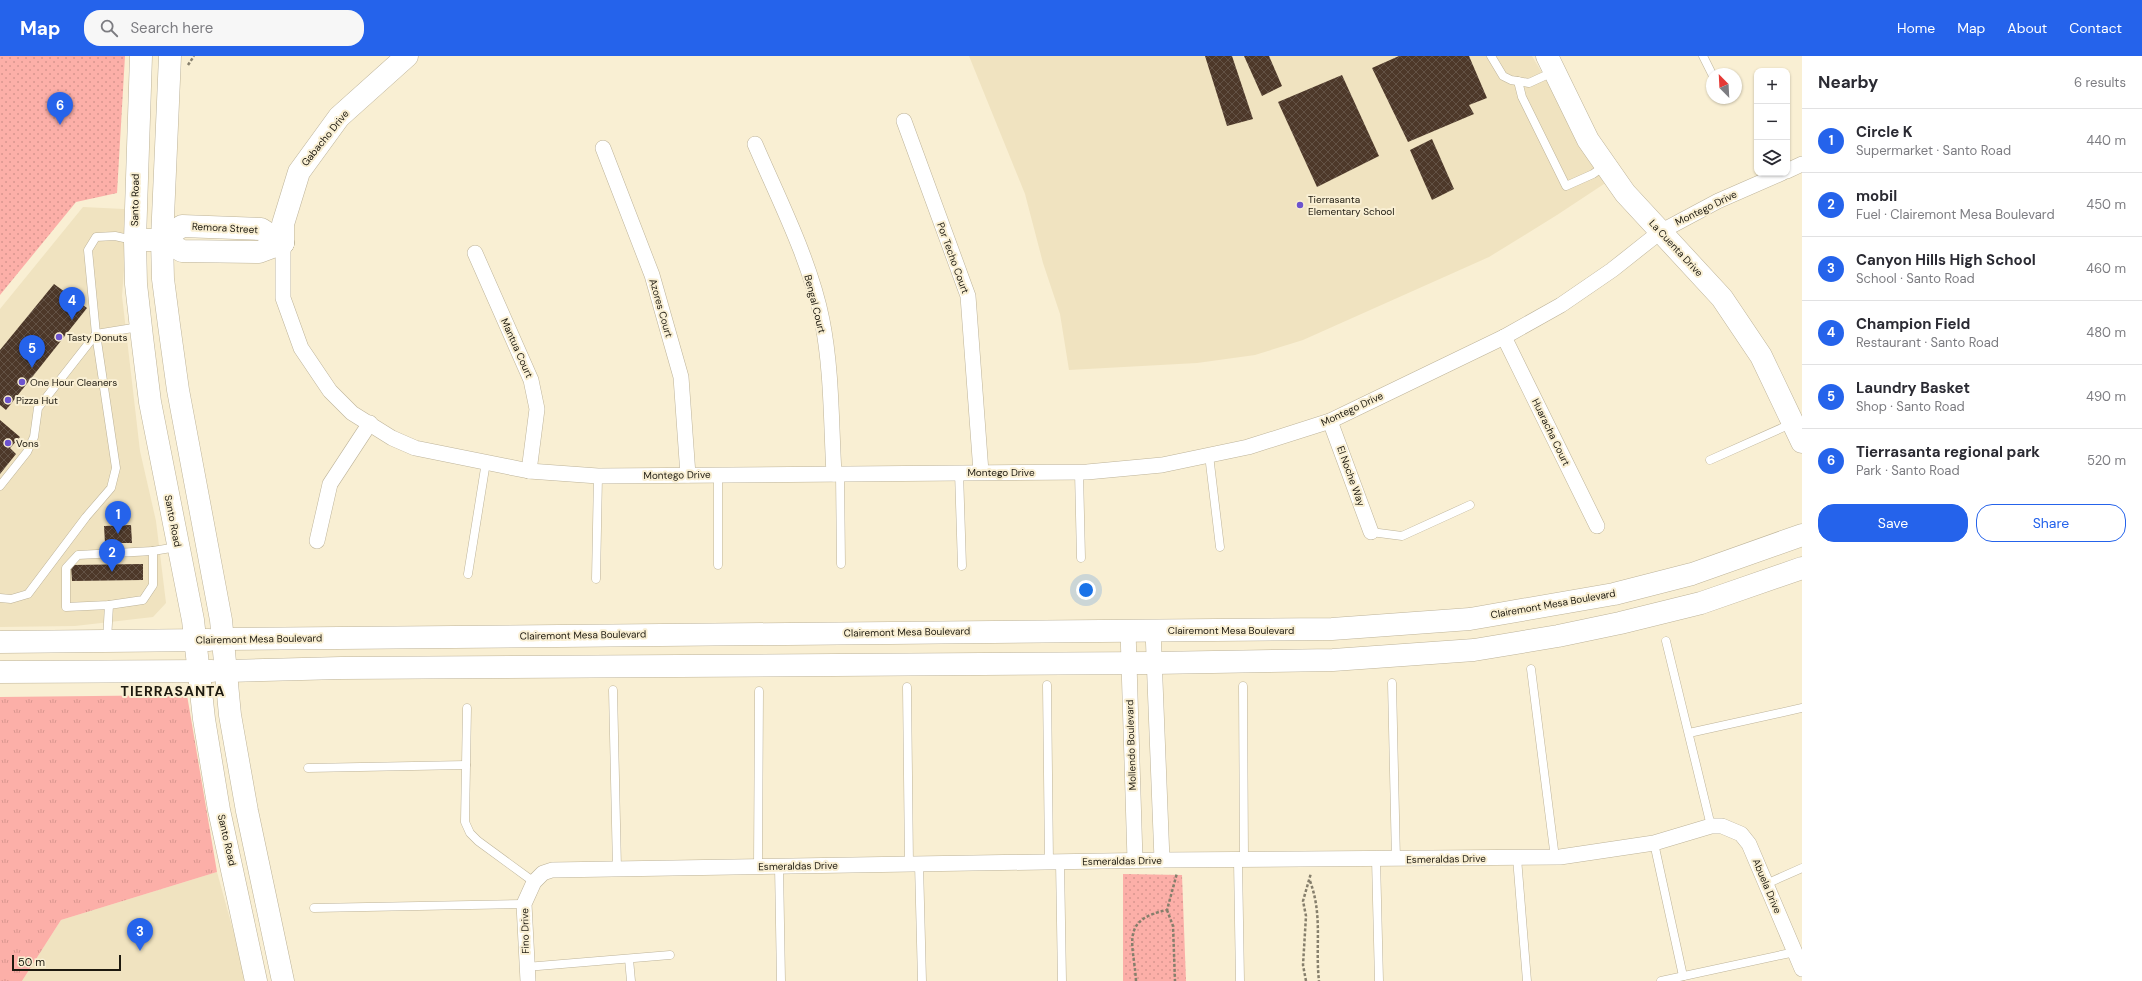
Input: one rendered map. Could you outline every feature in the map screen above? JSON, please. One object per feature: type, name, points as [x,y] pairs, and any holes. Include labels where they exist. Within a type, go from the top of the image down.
[{"type":"main road","name":"Santo Road","points":[[141,56],[135,240],[136,284],[150,402],[193,620],[204,719],[219,810],[256,981]]},
{"type":"main road","points":[[170,56],[162,240],[163,279],[178,390],[221,620],[230,715],[247,811],[283,981]]},
{"type":"main road","name":"Gabacho Drive","points":[[283,243],[283,224],[299,172],[339,117],[407,56]]},
{"type":"main road","name":"La Cuenta Drive","points":[[1551,61],[1588,140],[1625,193],[1722,298],[1761,356],[1798,432]]},
{"type":"main road","points":[[135,240],[162,240],[182,251],[259,252],[283,243]]},
{"type":"main road","name":"Clairemont Mesa Boulevard","points":[[0,642],[1332,629],[1470,619],[1614,594],[1692,574],[1802,535]]},
{"type":"main road","points":[[0,672],[198,672],[341,668],[1154,663],[1333,660],[1474,650],[1558,636],[1635,620],[1701,603],[1802,568]]},
{"type":"street","name":"Por Techo Court","points":[[904,120],[968,296],[982,472]]},
{"type":"street","name":"Bengal Court","points":[[755,144],[803,260],[821,319],[827,359],[837,474]]},
{"type":"street","name":"Azores Court","points":[[603,148],[652,275],[681,377],[688,475]]},
{"type":"street","points":[[1790,170],[1802,164]]},
{"type":"street","name":"Montego Drive","points":[[283,243],[283,298],[300,348],[330,391],[352,413],[392,438],[415,448],[529,471],[598,476],[1079,472],[1162,465],[1248,447],[1330,421],[1504,337],[1561,305],[1612,270],[1660,232],[1718,201],[1775,176]]},
{"type":"street","name":"Mantua Court","points":[[474,253],[531,380],[537,408],[529,471]]},
{"type":"street","name":"Huaracha Court","points":[[1504,337],[1597,526]]},
{"type":"street","name":"El Noche Way","points":[[1330,421],[1371,532]]},
{"type":"street","points":[[317,541],[330,484],[370,423]]},
{"type":"street","name":"Mollendo Boulevard","points":[[1128,630],[1135,860]]},
{"type":"street","points":[[1153,630],[1162,860]]},
{"type":"street","name":"Esmeraldas Drive","points":[[534,882],[543,873],[552,870],[617,868],[1135,860],[1396,860],[1555,858],[1654,843],[1711,826]]},
{"type":"street","name":"Abuela Drive","points":[[1711,826],[1722,826],[1741,834],[1749,844],[1802,969]]},
{"type":"street","name":"Fino Drive","points":[[527,974],[524,904],[534,882]]},
{"type":"lane","points":[[1491,56],[1503,76],[1529,83],[1551,61]]},
{"type":"lane","points":[[1703,56],[1709,68]]},
{"type":"lane","points":[[1518,81],[1522,97],[1566,186],[1593,174],[1605,165]]},
{"type":"lane","points":[[0,598],[11,599],[28,594],[86,517],[111,488],[116,468],[96,334],[88,250],[96,237],[115,236],[135,240]]},
{"type":"lane","points":[[0,486],[29,447],[34,437],[38,408],[96,334],[141,327]]},
{"type":"lane","points":[[1710,460],[1798,432]]},
{"type":"lane","points":[[1209,455],[1220,547]]},
{"type":"lane","points":[[468,574],[486,462]]},
{"type":"lane","points":[[960,472],[962,566]]},
{"type":"lane","points":[[1079,472],[1081,558]]},
{"type":"lane","points":[[837,474],[842,564]]},
{"type":"lane","points":[[718,475],[718,565]]},
{"type":"lane","points":[[596,579],[598,476]]},
{"type":"lane","points":[[1371,532],[1402,536],[1470,505]]},
{"type":"lane","points":[[153,551],[152,585],[143,600],[108,605],[66,607],[66,568],[78,555],[153,551],[178,547]]},
{"type":"lane","points":[[107,640],[108,605]]},
{"type":"lane","points":[[1666,641],[1711,826]]},
{"type":"lane","points":[[1532,669],[1555,858]]},
{"type":"lane","points":[[1392,683],[1396,860]]},
{"type":"lane","points":[[1047,685],[1054,862],[1062,981]]},
{"type":"lane","points":[[1240,981],[1243,686]]},
{"type":"lane","points":[[906,687],[914,864],[922,981]]},
{"type":"lane","points":[[613,690],[617,868]]},
{"type":"lane","points":[[758,691],[758,866]]},
{"type":"lane","points":[[467,708],[465,822],[470,833],[534,882]]},
{"type":"lane","points":[[1688,733],[1802,708]]},
{"type":"lane","points":[[308,768],[466,765]]},
{"type":"lane","points":[[1654,843],[1683,976]]},
{"type":"lane","points":[[1517,858],[1526,981]]},
{"type":"lane","points":[[1376,859],[1380,981]]},
{"type":"lane","points":[[778,866],[781,981]]},
{"type":"lane","points":[[1766,884],[1802,868]]},
{"type":"lane","points":[[314,908],[524,904]]},
{"type":"lane","points":[[1661,981],[1795,952]]},
{"type":"lane","points":[[527,974],[629,959],[670,955]]},
{"type":"lane","points":[[629,959],[631,981]]},
{"type":"path","points":[[1306,981],[1303,965],[1306,916],[1303,901],[1310,880],[1312,859]]},
{"type":"path","points":[[1175,981],[1173,926],[1167,910],[1180,861]]},
{"type":"path","points":[[1310,880],[1316,895],[1319,916],[1319,981]]},
{"type":"path","points":[[1136,981],[1131,948],[1134,934],[1140,920],[1151,913],[1167,910]]},
{"type":"shaded area","name":"Tierrasanta Elementary School","points":[[969,56],[1532,56],[1607,182],[1489,257],[1303,340],[1255,355],[1197,363],[1069,370],[1060,314],[1043,263],[1025,194]]},
{"type":"shaded area","points":[[83,207],[124,209],[125,257],[122,296],[140,451],[156,521],[166,603],[153,617],[75,626],[0,627],[0,309]]},
{"type":"shaded area","points":[[217,872],[247,981],[22,981],[61,920]]},
{"type":"green space","points":[[0,56],[125,56],[117,193],[76,202],[0,295]]},
{"type":"green space","points":[[187,695],[217,872],[61,920],[22,981],[0,981],[0,697]]},
{"type":"green space","points":[[1123,874],[1182,875],[1186,981],[1123,981]]},
{"type":"building","points":[[1205,56],[1232,56],[1253,119],[1227,126]]},
{"type":"building","points":[[1244,56],[1269,56],[1282,86],[1262,96]]},
{"type":"building","points":[[1399,56],[1469,56],[1487,98],[1469,105],[1474,114],[1408,142],[1372,68]]},
{"type":"building","points":[[1342,75],[1379,156],[1317,187],[1278,102]]},
{"type":"building","points":[[1432,139],[1454,189],[1432,200],[1410,150]]},
{"type":"building","points":[[54,284],[87,308],[6,410],[0,405],[0,350]]},
{"type":"building","name":"Vons","points":[[0,420],[20,437],[10,448],[16,454],[0,474]]},
{"type":"building","points":[[131,525],[132,543],[105,543],[104,526]]},
{"type":"building","points":[[143,564],[143,580],[72,581],[71,565]]},
{"type":"place","name":"Tierrasanta regional park","points":[[60,125]]},
{"type":"place","name":"Tierrasanta Elementary School","points":[[1300,205]]},
{"type":"place","name":"Champion Field","points":[[72,320]]},
{"type":"place","name":"Tasty Donuts","points":[[59,337]]},
{"type":"place","name":"Laundry Basket","points":[[32,368]]},
{"type":"place","name":"One Hour Cleaners","points":[[22,382]]},
{"type":"place","name":"Pizza Hut","points":[[8,400]]},
{"type":"place","name":"Vons","points":[[8,443]]},
{"type":"place","name":"Circle K","points":[[118,534]]},
{"type":"place","name":"mobil","points":[[112,572]]},
{"type":"place","name":"Canyon Hills High School","points":[[140,951]]},
{"type":"district","name":"TIERRASANTA","points":[[173,691]]}]
